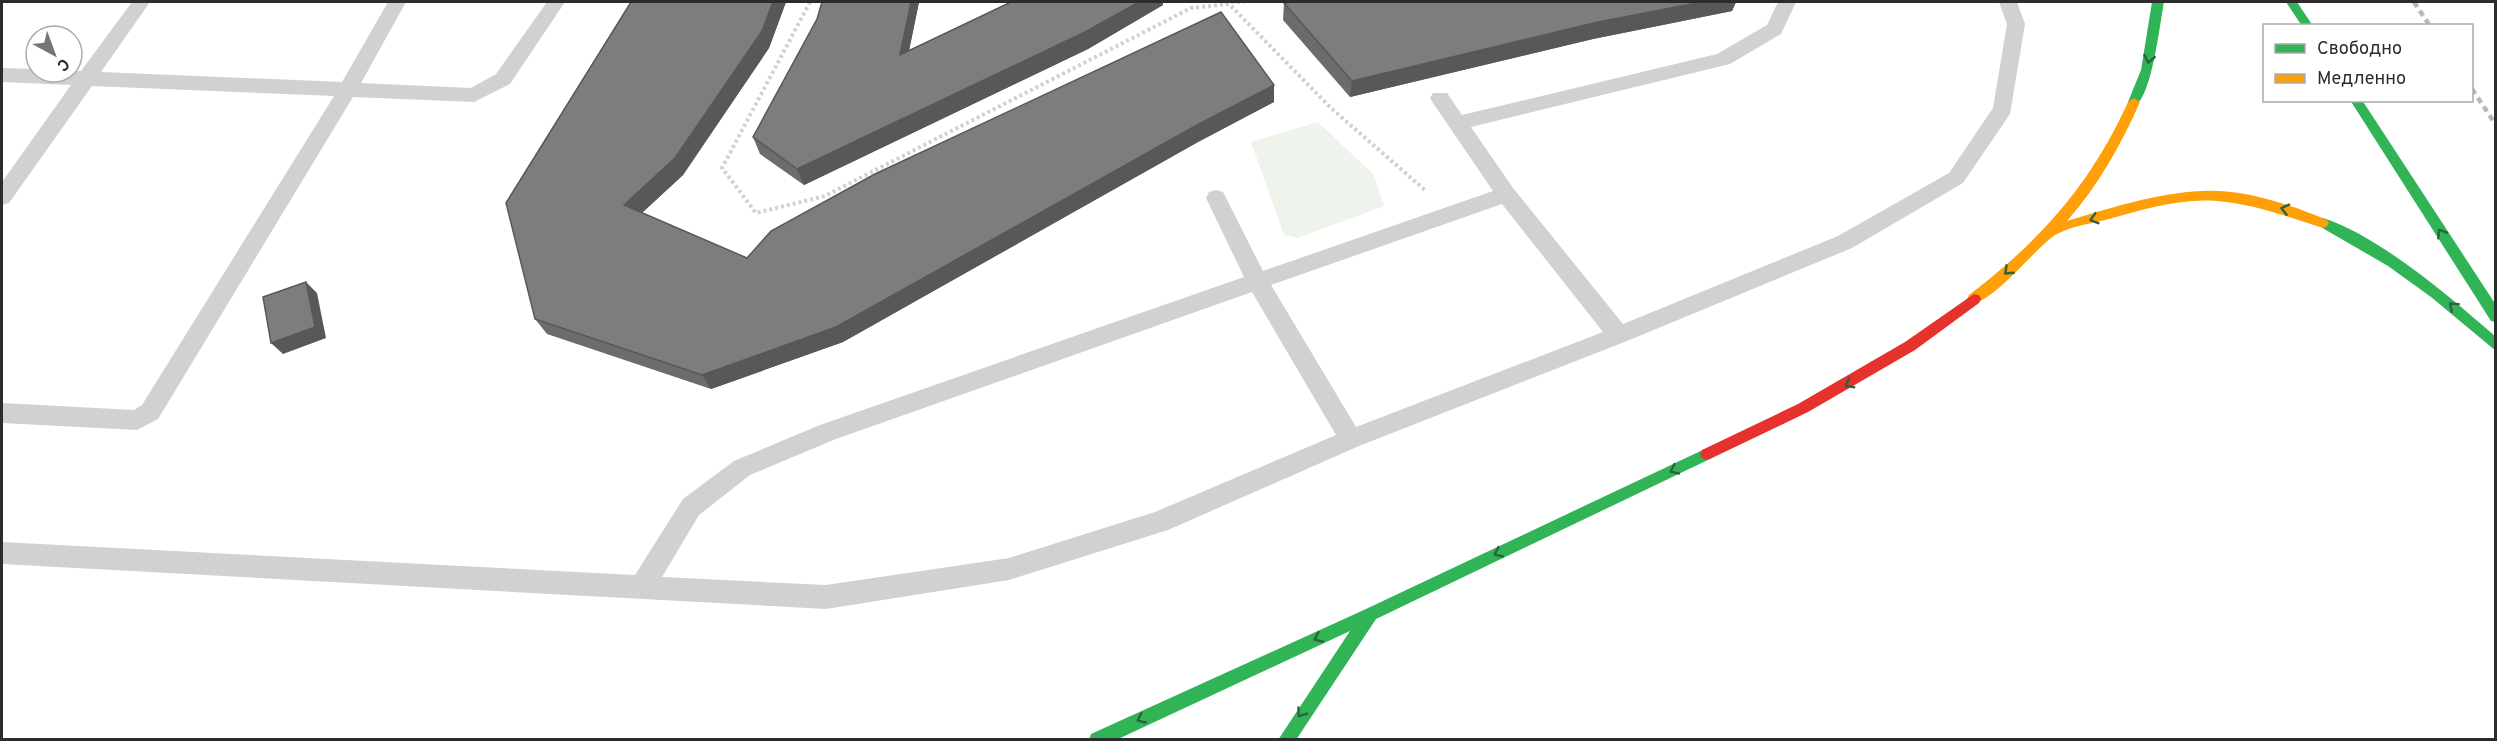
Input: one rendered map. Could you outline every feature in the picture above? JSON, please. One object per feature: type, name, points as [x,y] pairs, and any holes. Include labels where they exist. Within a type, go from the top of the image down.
[{"type":"main road","points":[[1097,740],[1371,614],[1803,408],[1862,376],[1910,346],[1996,283],[2050,231],[2092,183],[2123,130],[2147,69],[2158,2]]},
{"type":"main road","points":[[2292,2],[2307,24]]},
{"type":"main road","points":[[2357,102],[2496,317]]},
{"type":"main road","points":[[2050,231],[2154,202],[2204,196],[2260,203],[2302,213],[2338,228],[2410,271],[2448,301],[2496,346]]},
{"type":"main road","points":[[1286,740],[1371,614]]},
{"type":"lane","points":[[2,197],[141,2]]},
{"type":"lane","points":[[2,413],[137,420],[150,412],[347,91],[397,2]]},
{"type":"lane","points":[[2,75],[474,95],[503,79],[556,2]]},
{"type":"lane","points":[[1457,123],[1723,59],[1774,29],[1787,2]]},
{"type":"lane","points":[[2,553],[826,597],[1009,569],[1159,522],[1351,439],[1619,335],[1845,242],[1956,178],[2003,109],[2016,24],[2008,2]]},
{"type":"lane","points":[[1440,98],[1506,194],[1619,335]]},
{"type":"lane","points":[[640,588],[691,507],[742,468],[828,432],[1506,194]]},
{"type":"lane","points":[[1216,198],[1257,280],[1351,439]]},
{"type":"path","points":[[810,2],[722,168],[756,213],[825,196],[1191,8],[1244,2]]},
{"type":"path","points":[[1227,3],[1331,108],[1431,196]]},
{"type":"shaded area","points":[[1318,122],[1374,175],[1384,206],[1298,238],[1284,235],[1251,142]]},
{"type":"building","points":[[631,2],[773,2],[762,31],[675,158],[624,205],[747,258],[771,231],[875,174],[1221,12],[1274,85],[1197,125],[836,327],[702,375],[535,319],[506,203]]},
{"type":"building","points":[[822,2],[911,2],[900,55],[1011,2],[1139,2],[1085,32],[797,169],[753,137],[817,19]]},
{"type":"building","points":[[1702,2],[1598,22],[1352,81],[1284,3]]},
{"type":"building","points":[[306,282],[315,327],[271,343],[263,297]]},
{"type":"railway","points":[[2414,2],[2429,24]]},
{"type":"railway","points":[[2473,90],[2496,125]]},
{"type":"traffic: fast","points":[[2134,102],[2147,70],[2158,2]]},
{"type":"traffic: fast","points":[[2292,2],[2307,24]]},
{"type":"traffic: fast","points":[[2357,102],[2496,317]]},
{"type":"traffic: fast","points":[[2323,223],[2393,262],[2456,310],[2496,346]]},
{"type":"traffic: fast","points":[[1097,740],[1371,614],[1707,454]]},
{"type":"traffic: fast","points":[[1286,740],[1370,615]]},
{"type":"traffic: slow","points":[[1974,299],[2024,258],[2068,212],[2105,160],[2134,102]]},
{"type":"traffic: slow","points":[[2050,231],[2144,205],[2202,196],[2263,204],[2323,223]]},
{"type":"traffic: jam","points":[[1707,454],[1803,408],[1910,346],[1974,299]]}]
